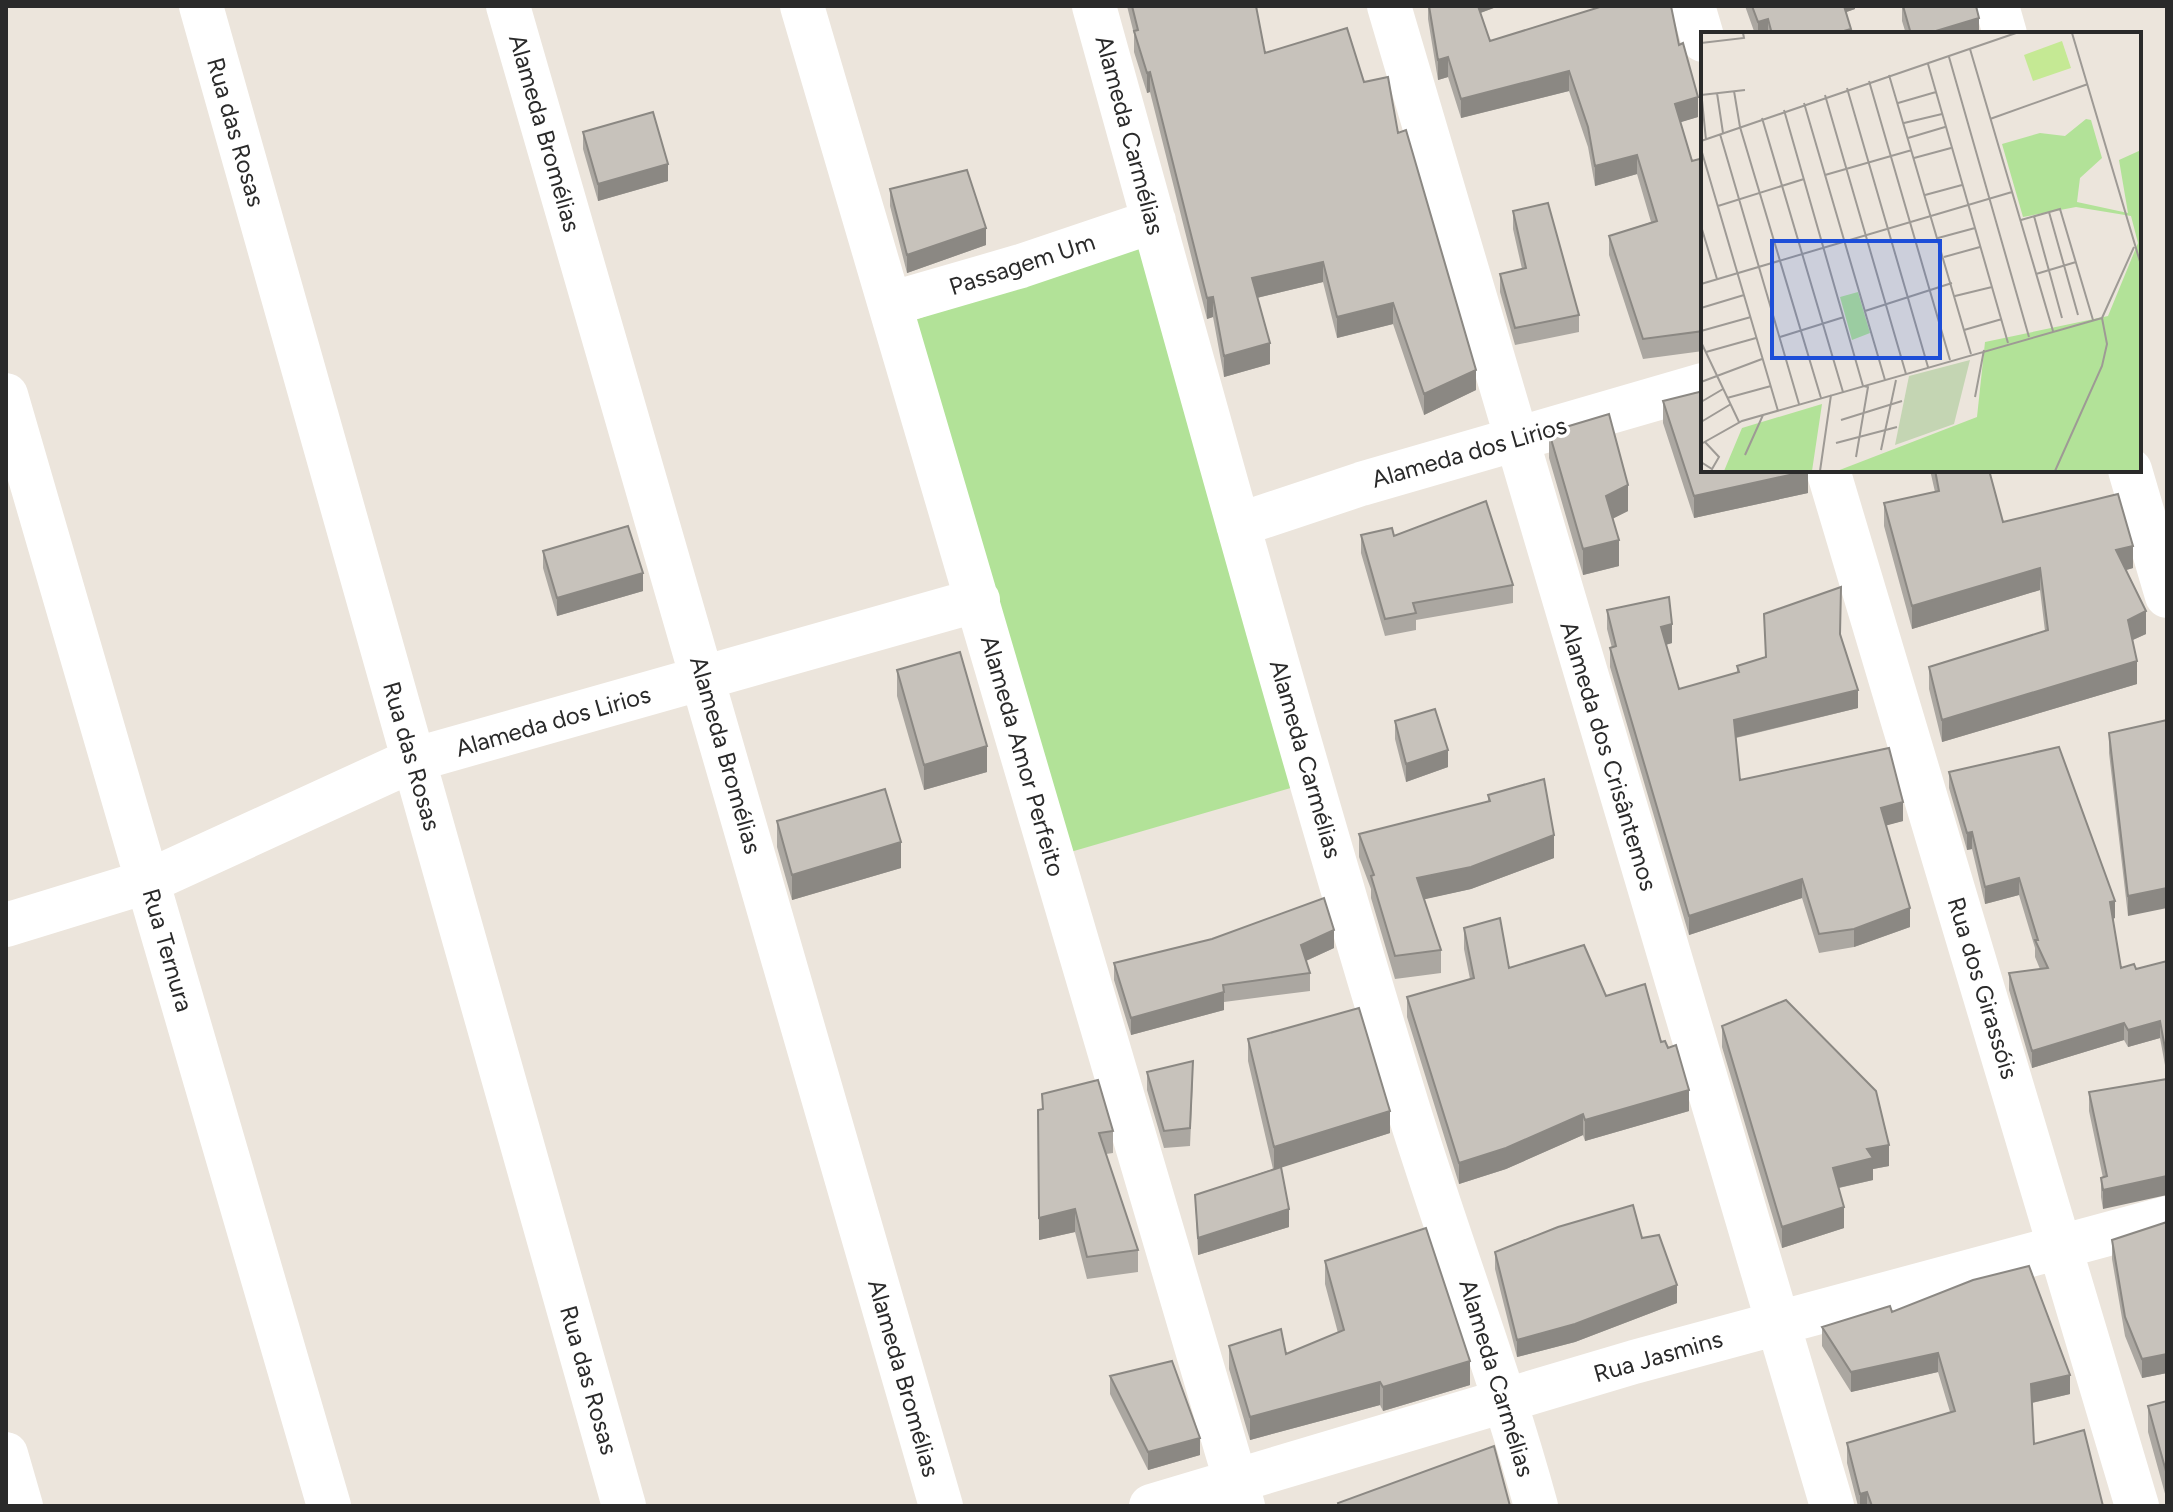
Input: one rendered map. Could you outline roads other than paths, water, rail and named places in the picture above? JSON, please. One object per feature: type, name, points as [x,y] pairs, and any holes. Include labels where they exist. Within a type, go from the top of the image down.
[{"type":"street","name":"Rua das Rosas","points":[[201,6],[624,1506]]},
{"type":"street","name":"Alameda Bromélias","points":[[508,6],[941,1506]]},
{"type":"street","name":"Alameda Amor Perfeito","points":[[802,6],[1239,1493]]},
{"type":"street","name":"Alameda Carmélias","points":[[1094,6],[1238,525],[1405,1099],[1507,1400],[1536,1506]]},
{"type":"street","name":"Alameda dos Crisântemos","points":[[1389,6],[1832,1506]]},
{"type":"street","points":[[1693,6],[1701,33]]},
{"type":"street","name":"Passagem Um","points":[[890,304],[1021,266],[1154,221]]},
{"type":"street","name":"Alameda dos Lirios","points":[[1238,525],[1515,438],[1701,386]]},
{"type":"street","name":"Rua Ternura","points":[[6,395],[329,1506]]},
{"type":"street","name":"Rua dos Girassóis","points":[[1829,472],[2137,1506]]},
{"type":"street","points":[[2131,472],[2166,585]]},
{"type":"street","name":"Alameda dos Lirios","points":[[6,925],[149,881],[413,760],[978,600]]},
{"type":"street","name":"Rua Jasmins","points":[[1151,1506],[1239,1493],[1507,1400],[1779,1322],[2167,1218]]},
{"type":"street","points":[[6,1454],[21,1506]]}]
